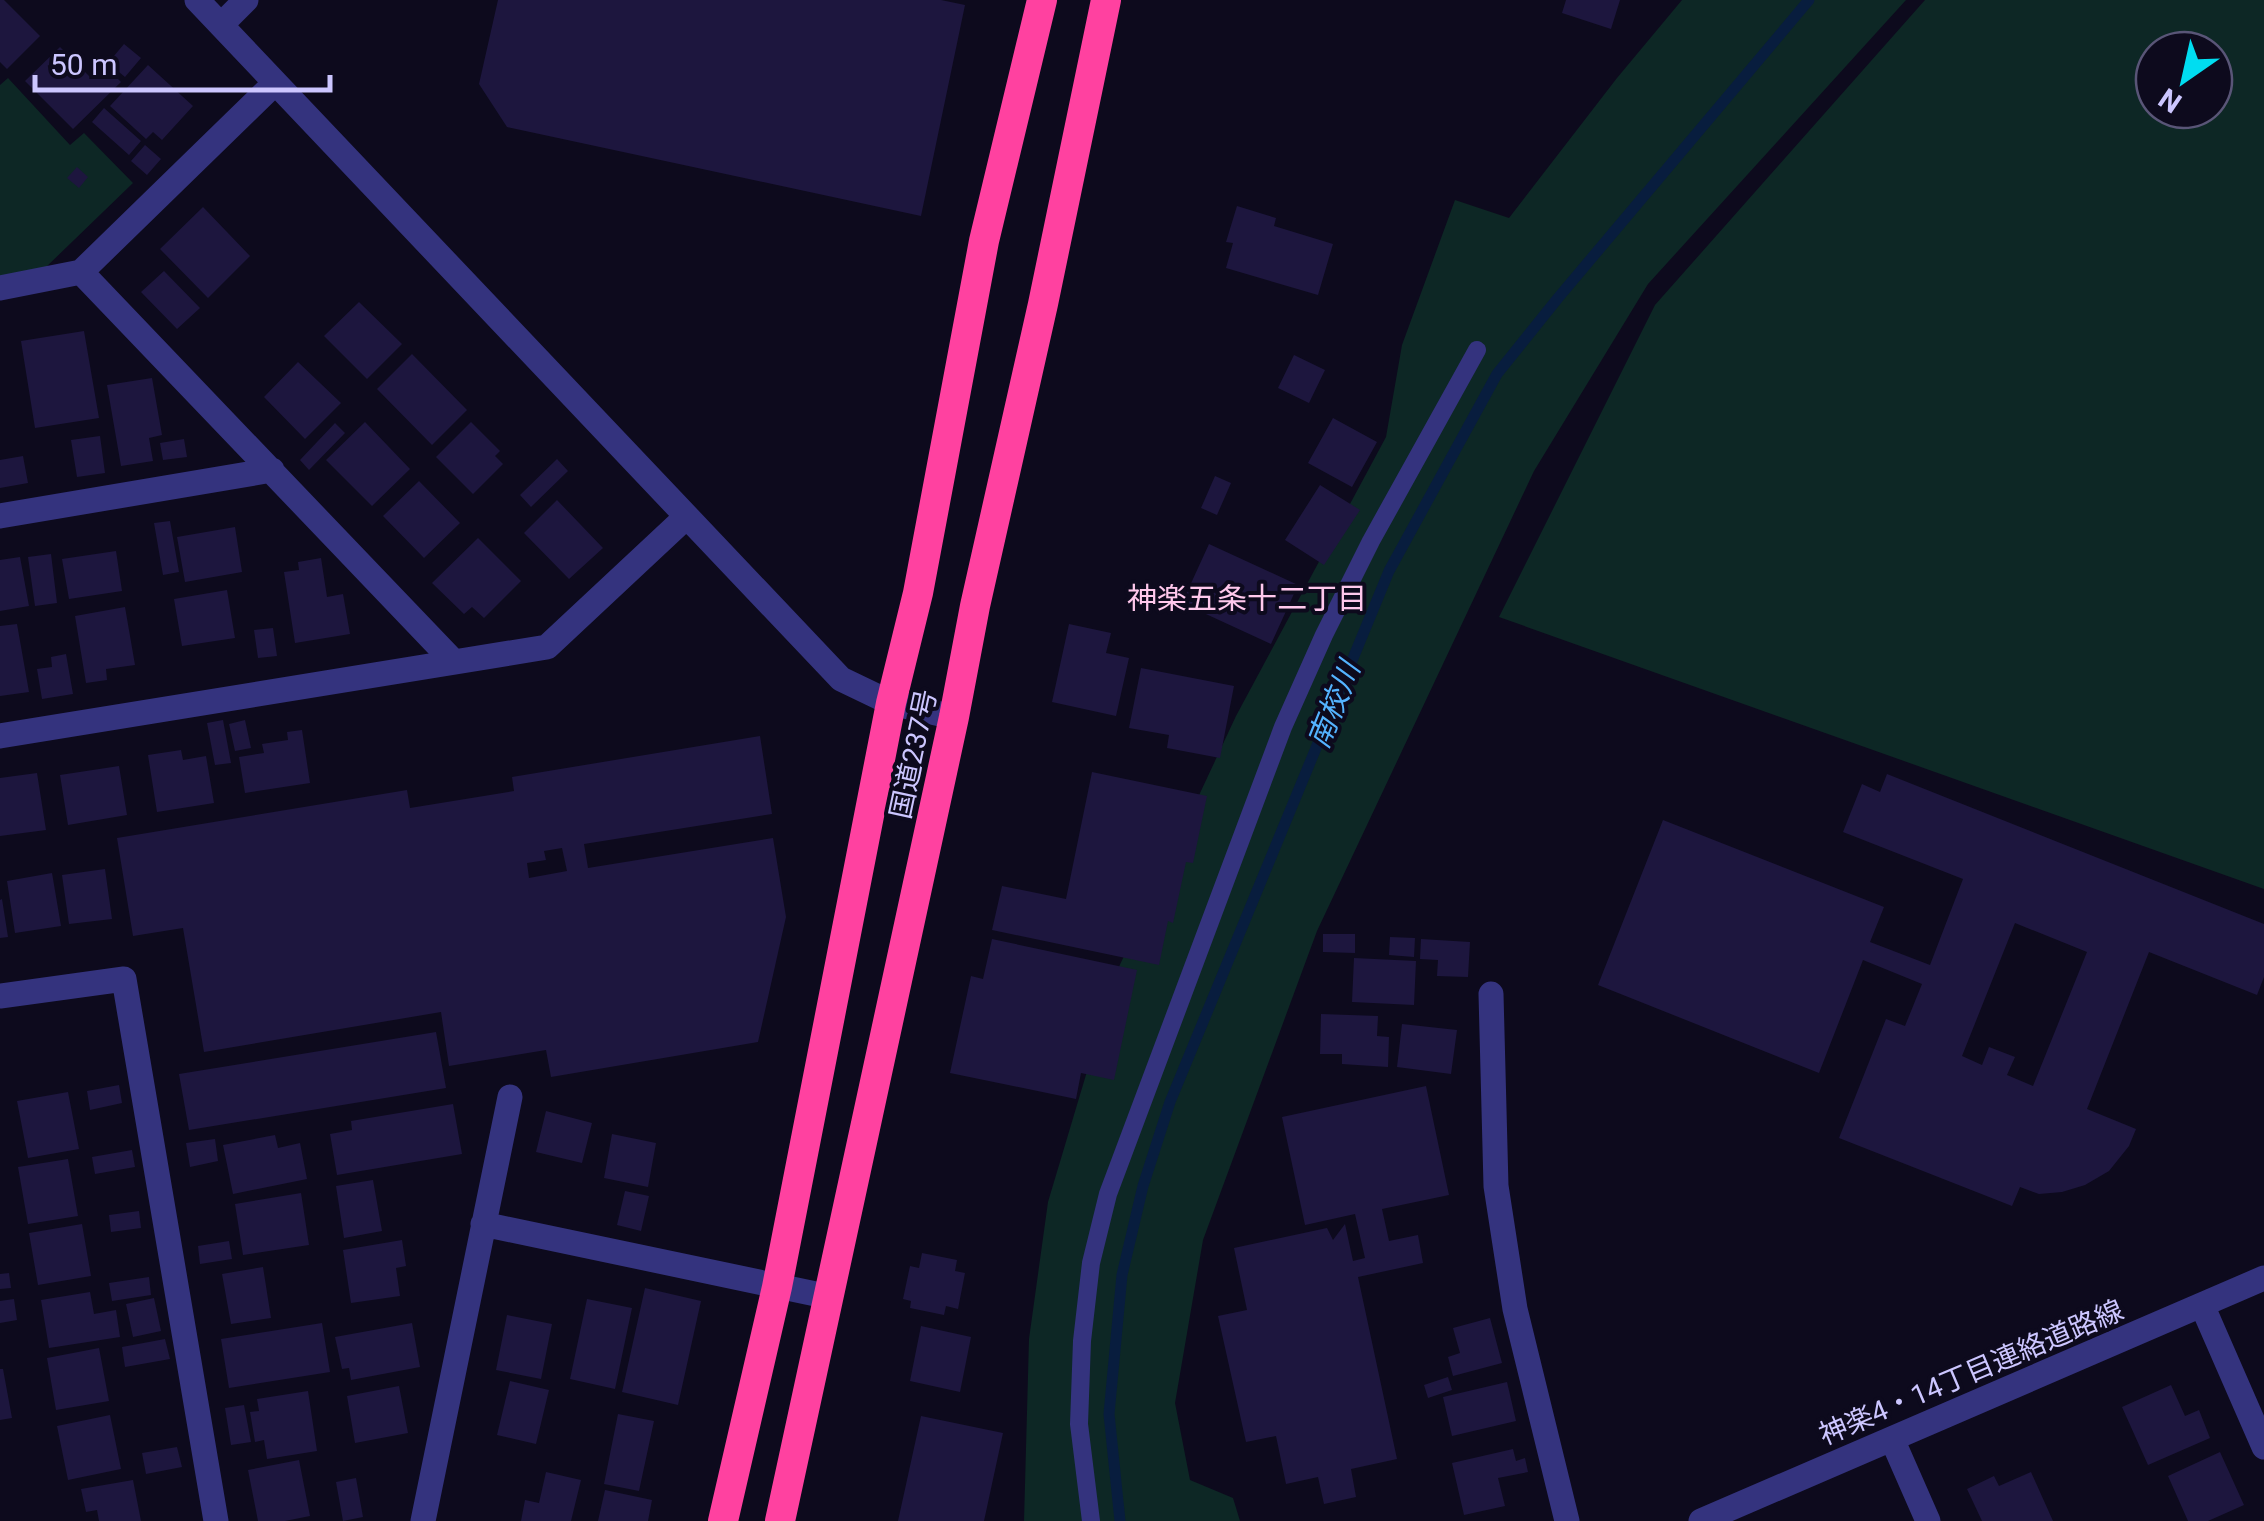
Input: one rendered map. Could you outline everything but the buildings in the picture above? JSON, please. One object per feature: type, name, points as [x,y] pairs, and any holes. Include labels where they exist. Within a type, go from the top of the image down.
[{"type":"highway","name":"国道237号","points":[[724,1521],[777,1288],[892,703],[918,593],[984,241],[1042,0]]},
{"type":"highway","name":"国道237号","points":[[780,1521],[1043,304],[1100,1]]},
{"type":"street","points":[[197,0],[842,679],[892,703],[954,718]]},
{"type":"street","points":[[221,25],[246,0]]},
{"type":"street","points":[[0,288],[81,272],[275,83]]},
{"type":"street","points":[[81,272],[454,662]]},
{"type":"street","points":[[0,516],[272,470]]},
{"type":"street","points":[[0,736],[547,647],[686,517]]},
{"type":"street","points":[[0,996],[124,979],[216,1521]]},
{"type":"street","points":[[1492,994],[1496,1186],[1515,1309],[1566,1521]]},
{"type":"street","points":[[423,1521],[510,1097]]},
{"type":"street","points":[[484,1224],[830,1297]]},
{"type":"street","name":"神楽4・14丁目連絡道路線","points":[[1701,1521],[2264,1278]]},
{"type":"street","points":[[2202,1305],[2264,1447]]},
{"type":"street","points":[[1892,1439],[1928,1521]]},
{"type":"lane","points":[[1091,1521],[1079,1424],[1082,1341],[1091,1263],[1108,1194],[1283,727],[1371,541],[1477,350]]},
{"type":"green space","points":[[1682,0],[1906,0],[1648,284],[1534,471],[1317,931],[1203,1240],[1175,1403],[1190,1480],[1233,1498],[1240,1521],[1024,1521],[1029,1339],[1048,1202],[1117,971],[1236,716],[1386,437],[1402,345],[1455,200],[1509,218]]},
{"type":"green space","points":[[1925,0],[2264,0],[2264,889],[1499,617],[1655,305]]},
{"type":"green space","points":[[8,78],[70,145],[84,133],[133,183],[43,270],[0,277],[0,85]]},
{"type":"waterway","name":"南校川","points":[[1120,1521],[1109,1414],[1122,1275],[1143,1186],[1170,1102],[1389,571],[1497,374],[1809,0]]},
{"type":"district","name":"神楽五条十二丁目","points":[[1247,599]]}]
